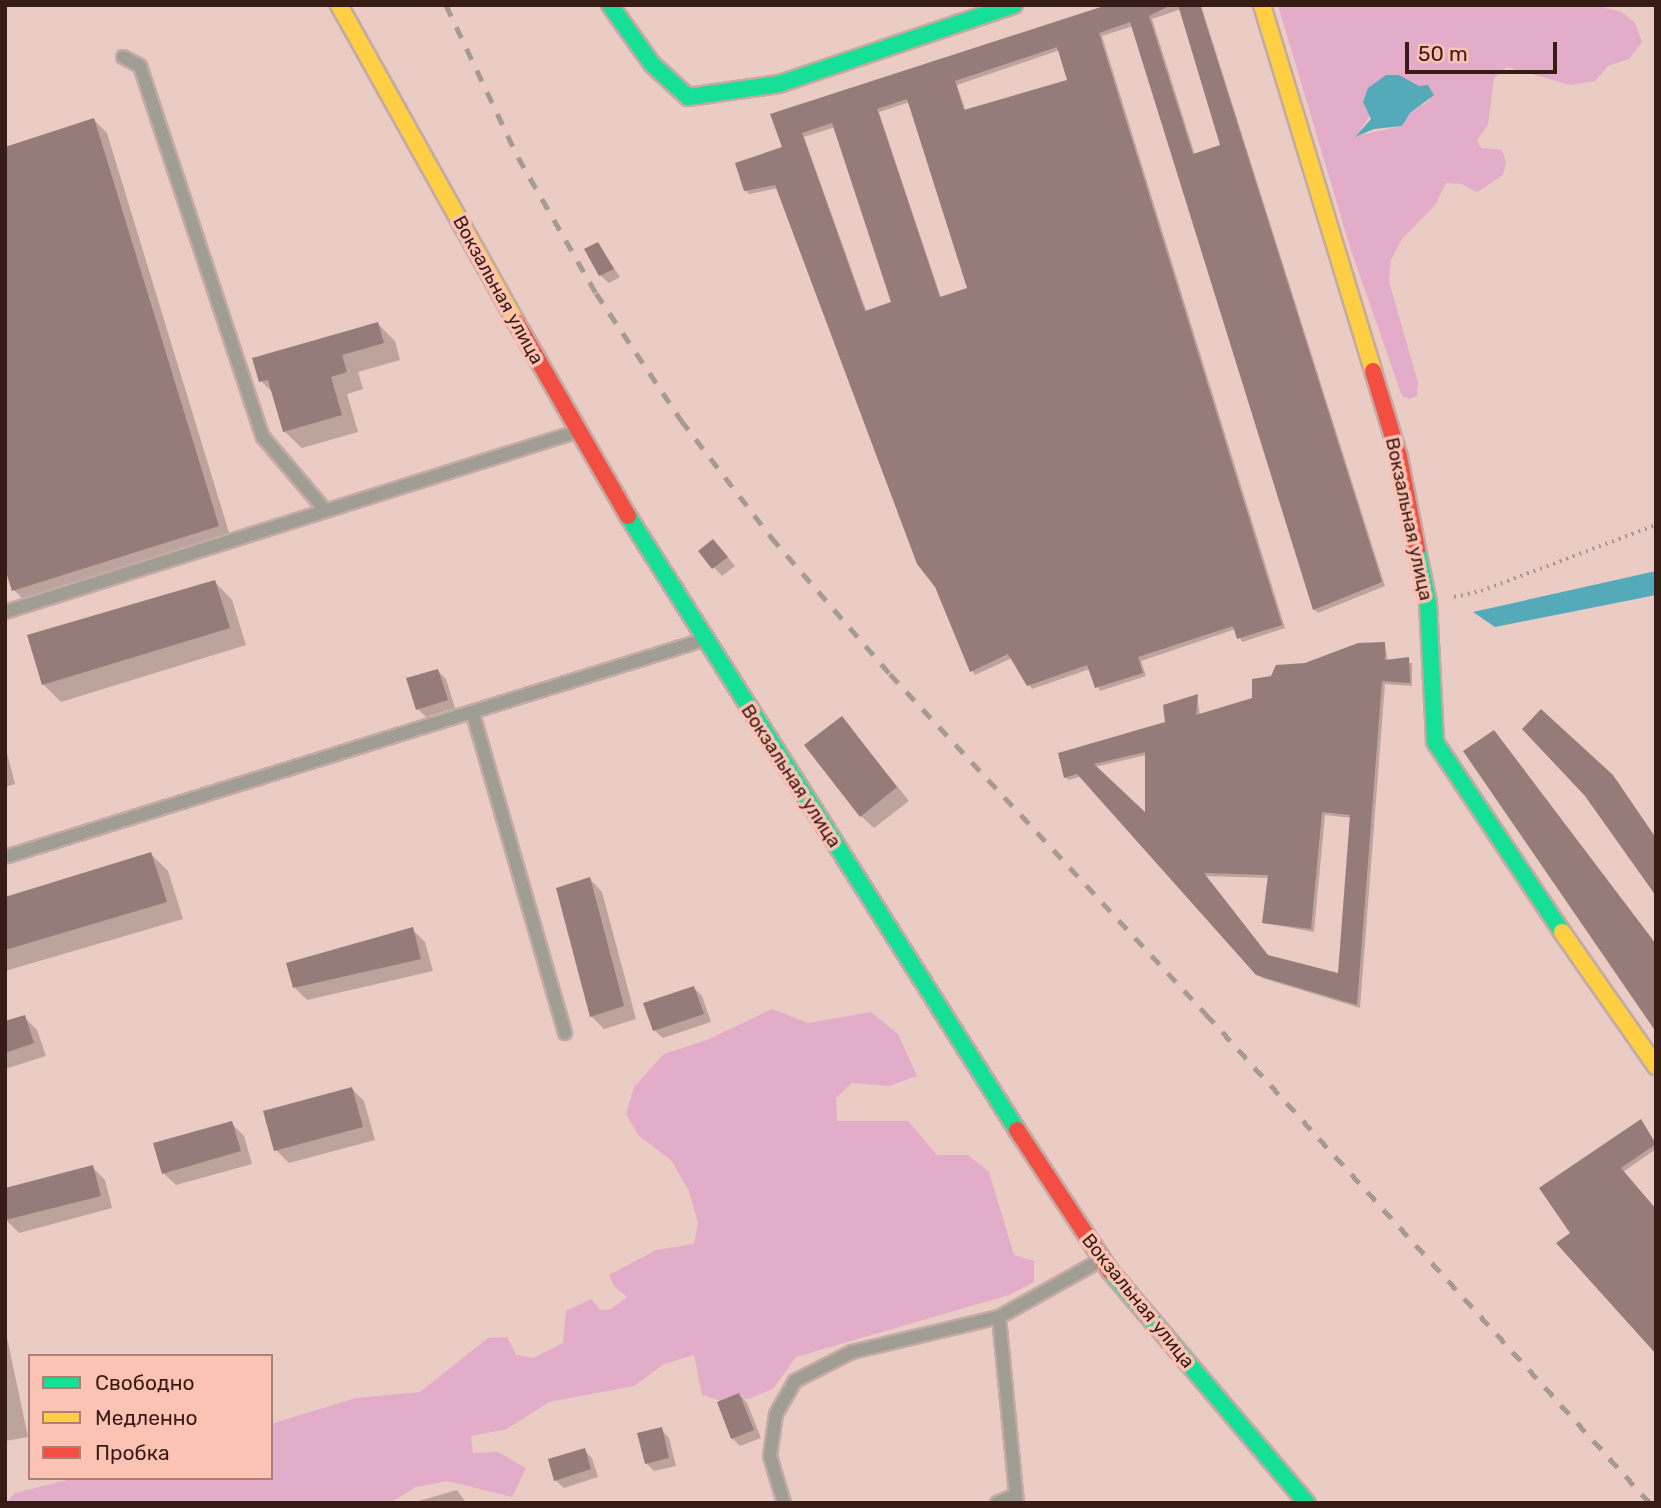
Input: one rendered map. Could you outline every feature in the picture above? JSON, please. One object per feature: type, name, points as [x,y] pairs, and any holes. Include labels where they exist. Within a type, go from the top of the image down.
[{"type":"street","name":"Вокзальная улица","points":[[339,5],[577,432],[704,640],[1101,1260],[1307,1503]]},
{"type":"street","points":[[610,5],[652,65],[688,97],[779,84],[1014,5]]},
{"type":"street","name":"Вокзальная улица","points":[[1262,5],[1399,457],[1428,602],[1435,742],[1487,825],[1656,1066]]},
{"type":"lane","points":[[123,57],[140,66],[263,437],[326,511]]},
{"type":"lane","points":[[5,612],[577,432]]},
{"type":"lane","points":[[5,857],[473,714],[704,640]]},
{"type":"lane","points":[[473,714],[565,1032]]},
{"type":"lane","points":[[784,1503],[770,1455],[776,1414],[795,1381],[852,1352],[999,1317],[1101,1260]]},
{"type":"lane","points":[[998,1503],[1016,1499],[999,1317]]},
{"type":"path","points":[[1428,602],[1481,591],[1656,525]]},
{"type":"shaded area","points":[[1278,5],[1593,5],[1622,12],[1635,23],[1642,42],[1629,59],[1608,66],[1595,81],[1570,85],[1507,67],[1494,78],[1488,125],[1477,140],[1481,148],[1502,150],[1506,162],[1503,175],[1477,192],[1462,184],[1446,183],[1436,204],[1402,239],[1391,260],[1389,282],[1418,382],[1417,396],[1410,399],[1402,396],[1350,247]],"holes":[[[1399,75],[1419,86],[1430,100],[1410,113],[1402,126],[1356,136]]]},
{"type":"shaded area","points":[[772,1009],[808,1023],[871,1012],[898,1034],[917,1076],[889,1086],[852,1083],[836,1098],[837,1121],[908,1121],[937,1155],[968,1155],[989,1172],[1014,1255],[1034,1261],[1034,1282],[1009,1295],[796,1357],[773,1389],[748,1399],[721,1401],[702,1395],[694,1355],[664,1364],[634,1386],[549,1402],[507,1429],[471,1436],[473,1453],[498,1452],[526,1468],[512,1497],[448,1481],[416,1487],[390,1503],[5,1503],[15,1493],[67,1480],[273,1480],[273,1423],[356,1398],[420,1392],[488,1338],[507,1337],[516,1355],[533,1358],[563,1343],[566,1311],[591,1299],[600,1310],[611,1309],[627,1297],[614,1286],[609,1275],[656,1250],[694,1244],[698,1223],[689,1191],[671,1160],[639,1136],[626,1114],[634,1087],[664,1054],[707,1040]]},
{"type":"water","points":[[1386,75],[1399,75],[1419,86],[1428,85],[1434,95],[1410,113],[1402,126],[1374,129],[1355,137],[1371,119],[1363,102],[1368,88]]},
{"type":"water","points":[[1656,571],[1656,595],[1495,627],[1473,612]]},
{"type":"building","points":[[1107,5],[1171,5],[1149,16],[1193,154],[1220,145],[1178,5],[1200,5],[1382,582],[1313,610],[1130,22],[1099,33],[1282,625],[1237,639],[1233,626],[1138,657],[1143,673],[1095,688],[1087,665],[1027,686],[1008,654],[970,672],[935,587],[917,564],[775,185],[744,191],[735,163],[782,147],[770,114]],"holes":[[[1057,47],[1067,80],[964,110],[955,81]],[[907,99],[967,288],[940,297],[877,109]],[[832,123],[891,302],[865,311],[802,133]]]},
{"type":"building","points":[[94,118],[219,526],[12,591],[5,569],[5,147]]},
{"type":"building","points":[[598,242],[614,269],[599,276],[584,249]]},
{"type":"building","points":[[378,322],[384,343],[342,355],[347,372],[331,377],[342,415],[283,432],[268,380],[259,382],[252,358]]},
{"type":"building","points":[[713,539],[728,557],[712,569],[698,551]]},
{"type":"building","points":[[215,580],[230,628],[42,685],[27,635]]},
{"type":"building","points":[[1385,642],[1385,660],[1409,657],[1410,683],[1382,681],[1357,1005],[1256,975],[1077,774],[1064,778],[1058,753],[1165,722],[1163,705],[1198,694],[1196,715],[1252,698],[1252,679],[1271,676],[1276,665],[1305,663],[1358,643]],"holes":[[[1145,752],[1145,812],[1094,764]],[[1322,812],[1350,815],[1338,973],[1268,955],[1204,873],[1268,875],[1262,923],[1311,929]]]},
{"type":"building","points":[[438,669],[448,700],[416,710],[406,678]]},
{"type":"building","points":[[1541,709],[1613,775],[1656,838],[1656,896],[1585,796],[1522,729]]},
{"type":"building","points":[[842,716],[897,787],[860,817],[804,745]]},
{"type":"building","points":[[1494,730],[1656,944],[1656,1032],[1463,751]]},
{"type":"building","points":[[151,852],[167,902],[5,950],[5,897]]},
{"type":"building","points":[[590,877],[624,1006],[590,1017],[556,888]]},
{"type":"building","points":[[413,927],[421,959],[293,988],[286,963]]},
{"type":"building","points":[[694,986],[704,1014],[653,1031],[643,1003]]},
{"type":"building","points":[[25,1015],[34,1043],[5,1053],[5,1021]]},
{"type":"building","points":[[352,1087],[363,1127],[274,1151],[263,1111]]},
{"type":"building","points":[[1641,1119],[1656,1144],[1621,1168],[1656,1209],[1656,1354],[1556,1243],[1570,1233],[1539,1188]]},
{"type":"building","points":[[232,1121],[241,1151],[162,1174],[153,1143]]},
{"type":"building","points":[[93,1165],[101,1196],[5,1220],[5,1188]]},
{"type":"building","points":[[739,1393],[754,1430],[731,1439],[717,1402]]},
{"type":"building","points":[[662,1427],[669,1458],[645,1464],[637,1433]]},
{"type":"building","points":[[585,1448],[591,1469],[554,1481],[548,1459]]},
{"type":"railway","points":[[446,5],[518,157],[596,293],[681,420],[771,537],[890,674],[1206,1014],[1650,1503]]},
{"type":"traffic: fast","points":[[610,5],[652,64],[688,97],[779,84],[1014,5]]},
{"type":"traffic: fast","points":[[628,516],[1017,1130]]},
{"type":"traffic: fast","points":[[1417,549],[1428,602],[1435,742],[1562,932]]},
{"type":"traffic: fast","points":[[1110,1271],[1307,1503]]},
{"type":"traffic: slow","points":[[339,5],[516,322]]},
{"type":"traffic: slow","points":[[1262,5],[1373,371]]},
{"type":"traffic: slow","points":[[1562,932],[1656,1066]]},
{"type":"traffic: jam","points":[[516,322],[628,516]]},
{"type":"traffic: jam","points":[[1373,371],[1399,457],[1417,549]]},
{"type":"traffic: jam","points":[[1017,1130],[1110,1271]]}]
